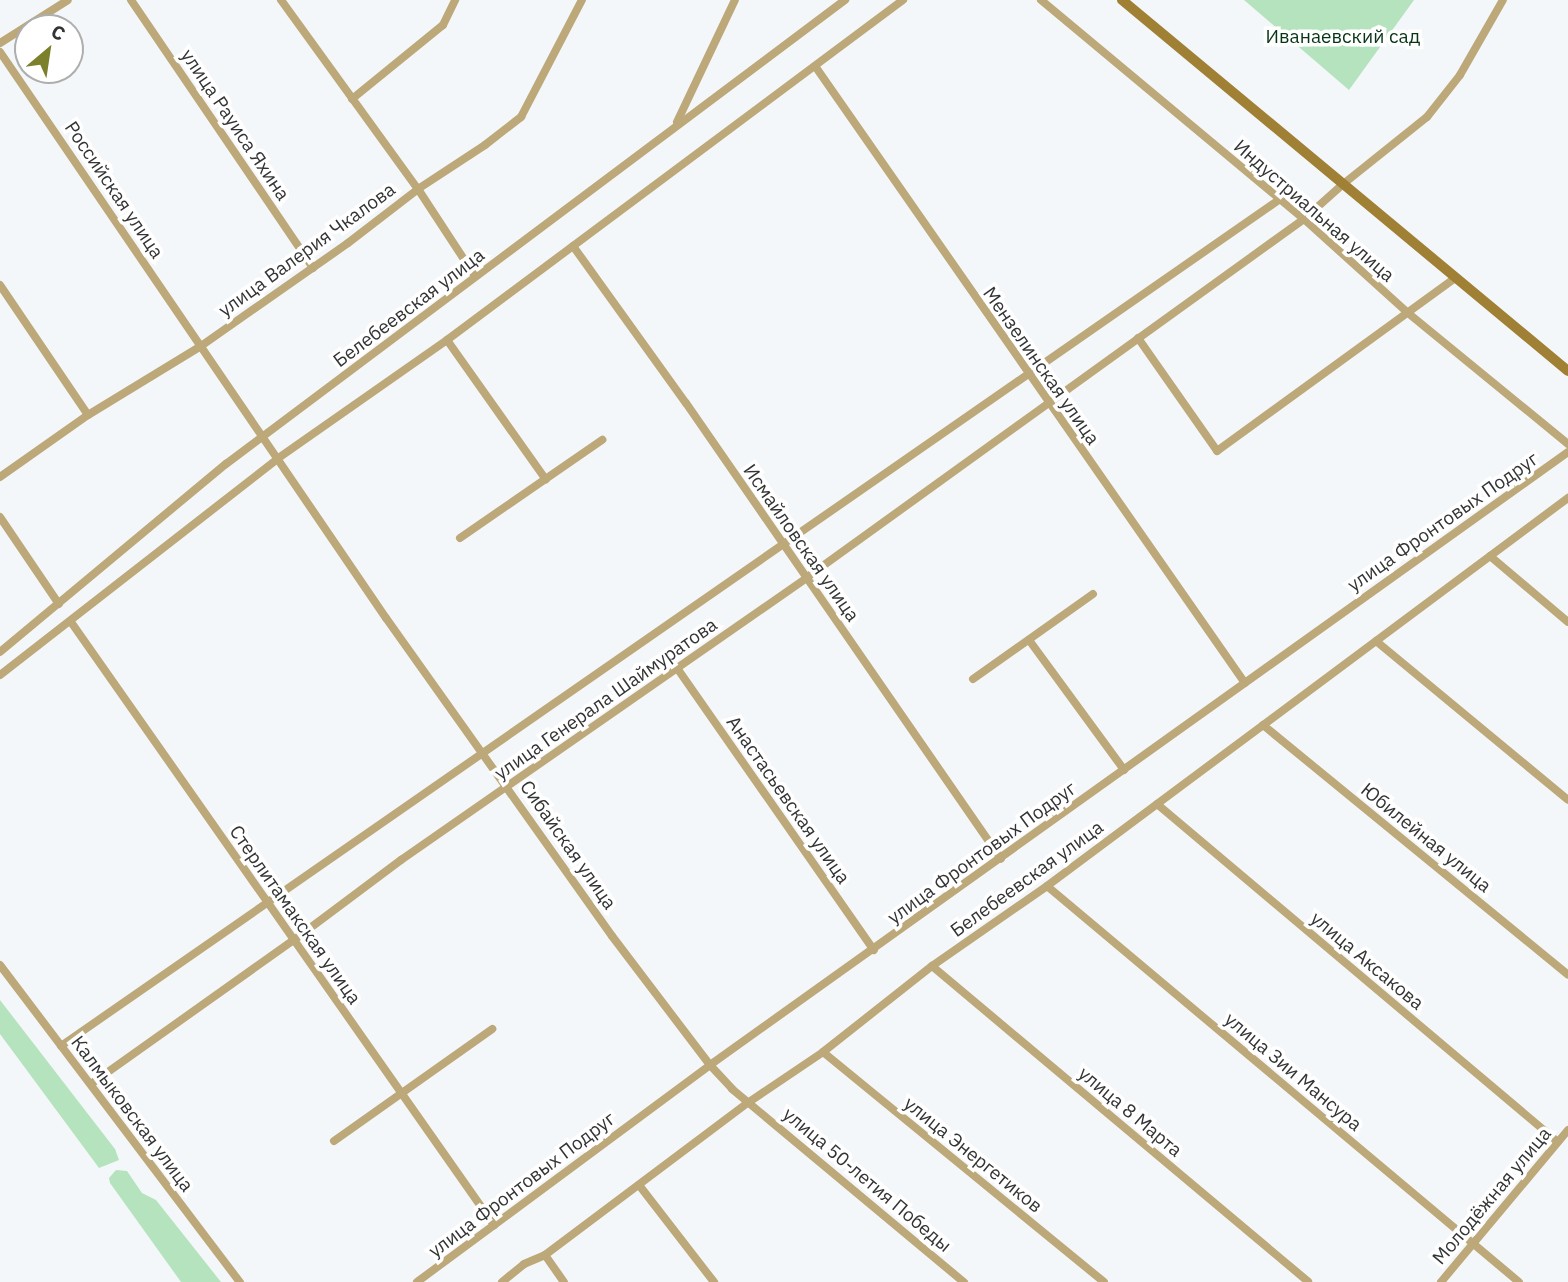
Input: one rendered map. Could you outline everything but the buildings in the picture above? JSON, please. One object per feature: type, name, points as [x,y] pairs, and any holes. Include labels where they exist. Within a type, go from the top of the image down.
[{"type":"street","points":[[0,43],[68,0]]},
{"type":"street","name":"улица Рауиса Яхина","points":[[131,0],[313,268]]},
{"type":"street","points":[[281,0],[418,189],[475,276]]},
{"type":"street","points":[[352,99],[443,25],[455,0]]},
{"type":"street","name":"улица Валерия Чкалова","points":[[0,477],[88,415],[201,346],[521,117],[582,0]]},
{"type":"street","points":[[676,125],[735,0]]},
{"type":"street","name":"Белебеевская улица","points":[[0,652],[226,464],[265,438],[475,276],[845,0]]},
{"type":"street","points":[[0,675],[277,459],[447,340],[903,0]]},
{"type":"street","name":"Индустриальная улица","points":[[1041,0],[1304,219],[1408,313],[1568,444]]},
{"type":"street","points":[[1122,0],[1568,371]]},
{"type":"street","name":"улица Генерала Шаймуратова","points":[[90,1084],[294,940],[401,860],[806,578],[1304,219],[1434,109],[1460,75],[1503,0]]},
{"type":"street","name":"Российская улица","points":[[0,52],[265,438]]},
{"type":"street","name":"Мензелинская улица","points":[[815,66],[1027,374],[1245,683]]},
{"type":"street","points":[[61,1046],[484,755],[1279,199]]},
{"type":"street","name":"Исмайловская улица","points":[[573,246],[686,403],[1001,859]]},
{"type":"street","points":[[1138,338],[1217,451],[1455,278]]},
{"type":"street","points":[[0,285],[88,415]]},
{"type":"street","points":[[447,340],[545,480]]},
{"type":"street","name":"Сибайская улица","points":[[265,438],[277,459],[612,936],[710,1065],[732,1089],[749,1102]]},
{"type":"street","points":[[460,538],[602,440]]},
{"type":"street","name":"улица Фронтовых Подруг","points":[[417,1282],[710,1065],[1568,452]]},
{"type":"street","name":"Белебеевская улица","points":[[502,1282],[524,1264],[545,1255],[749,1102],[823,1052],[932,966],[1047,886],[1568,498]]},
{"type":"street","points":[[0,517],[59,604]]},
{"type":"street","points":[[1490,556],[1568,622]]},
{"type":"street","points":[[973,679],[1093,594]]},
{"type":"street","name":"Стерлитамакская улица","points":[[71,622],[494,1225]]},
{"type":"street","points":[[1029,640],[1124,769]]},
{"type":"street","points":[[1376,641],[1568,800]]},
{"type":"street","name":"Анастасьевская улица","points":[[677,668],[874,950]]},
{"type":"street","name":"Юбилейная улица","points":[[1264,725],[1568,975]]},
{"type":"street","name":"улица Аксакова","points":[[1157,804],[1558,1142]]},
{"type":"street","name":"улица Зии Мансура","points":[[1047,886],[1519,1282]]},
{"type":"street","name":"Калмыковская улица","points":[[0,965],[240,1282]]},
{"type":"street","name":"улица 8 Марта","points":[[932,966],[1308,1282]]},
{"type":"street","points":[[334,1141],[492,1029]]},
{"type":"street","name":"улица Энергетиков","points":[[823,1052],[1104,1282]]},
{"type":"street","name":"улица 50-летия Победы","points":[[749,1102],[964,1282]]},
{"type":"street","name":"Молодёжная улица","points":[[1441,1282],[1568,1130]]},
{"type":"street","points":[[639,1185],[714,1282]]},
{"type":"street","points":[[545,1255],[564,1282]]},
{"type":"green space","name":"Иванаевский сад","points":[[1244,0],[1414,0],[1349,90]]},
{"type":"green space","points":[[0,1000],[115,1149],[119,1160],[99,1168],[0,1034]]},
{"type":"green space","points":[[116,1170],[127,1171],[142,1193],[156,1200],[221,1282],[181,1282],[110,1183],[109,1178]]}]
